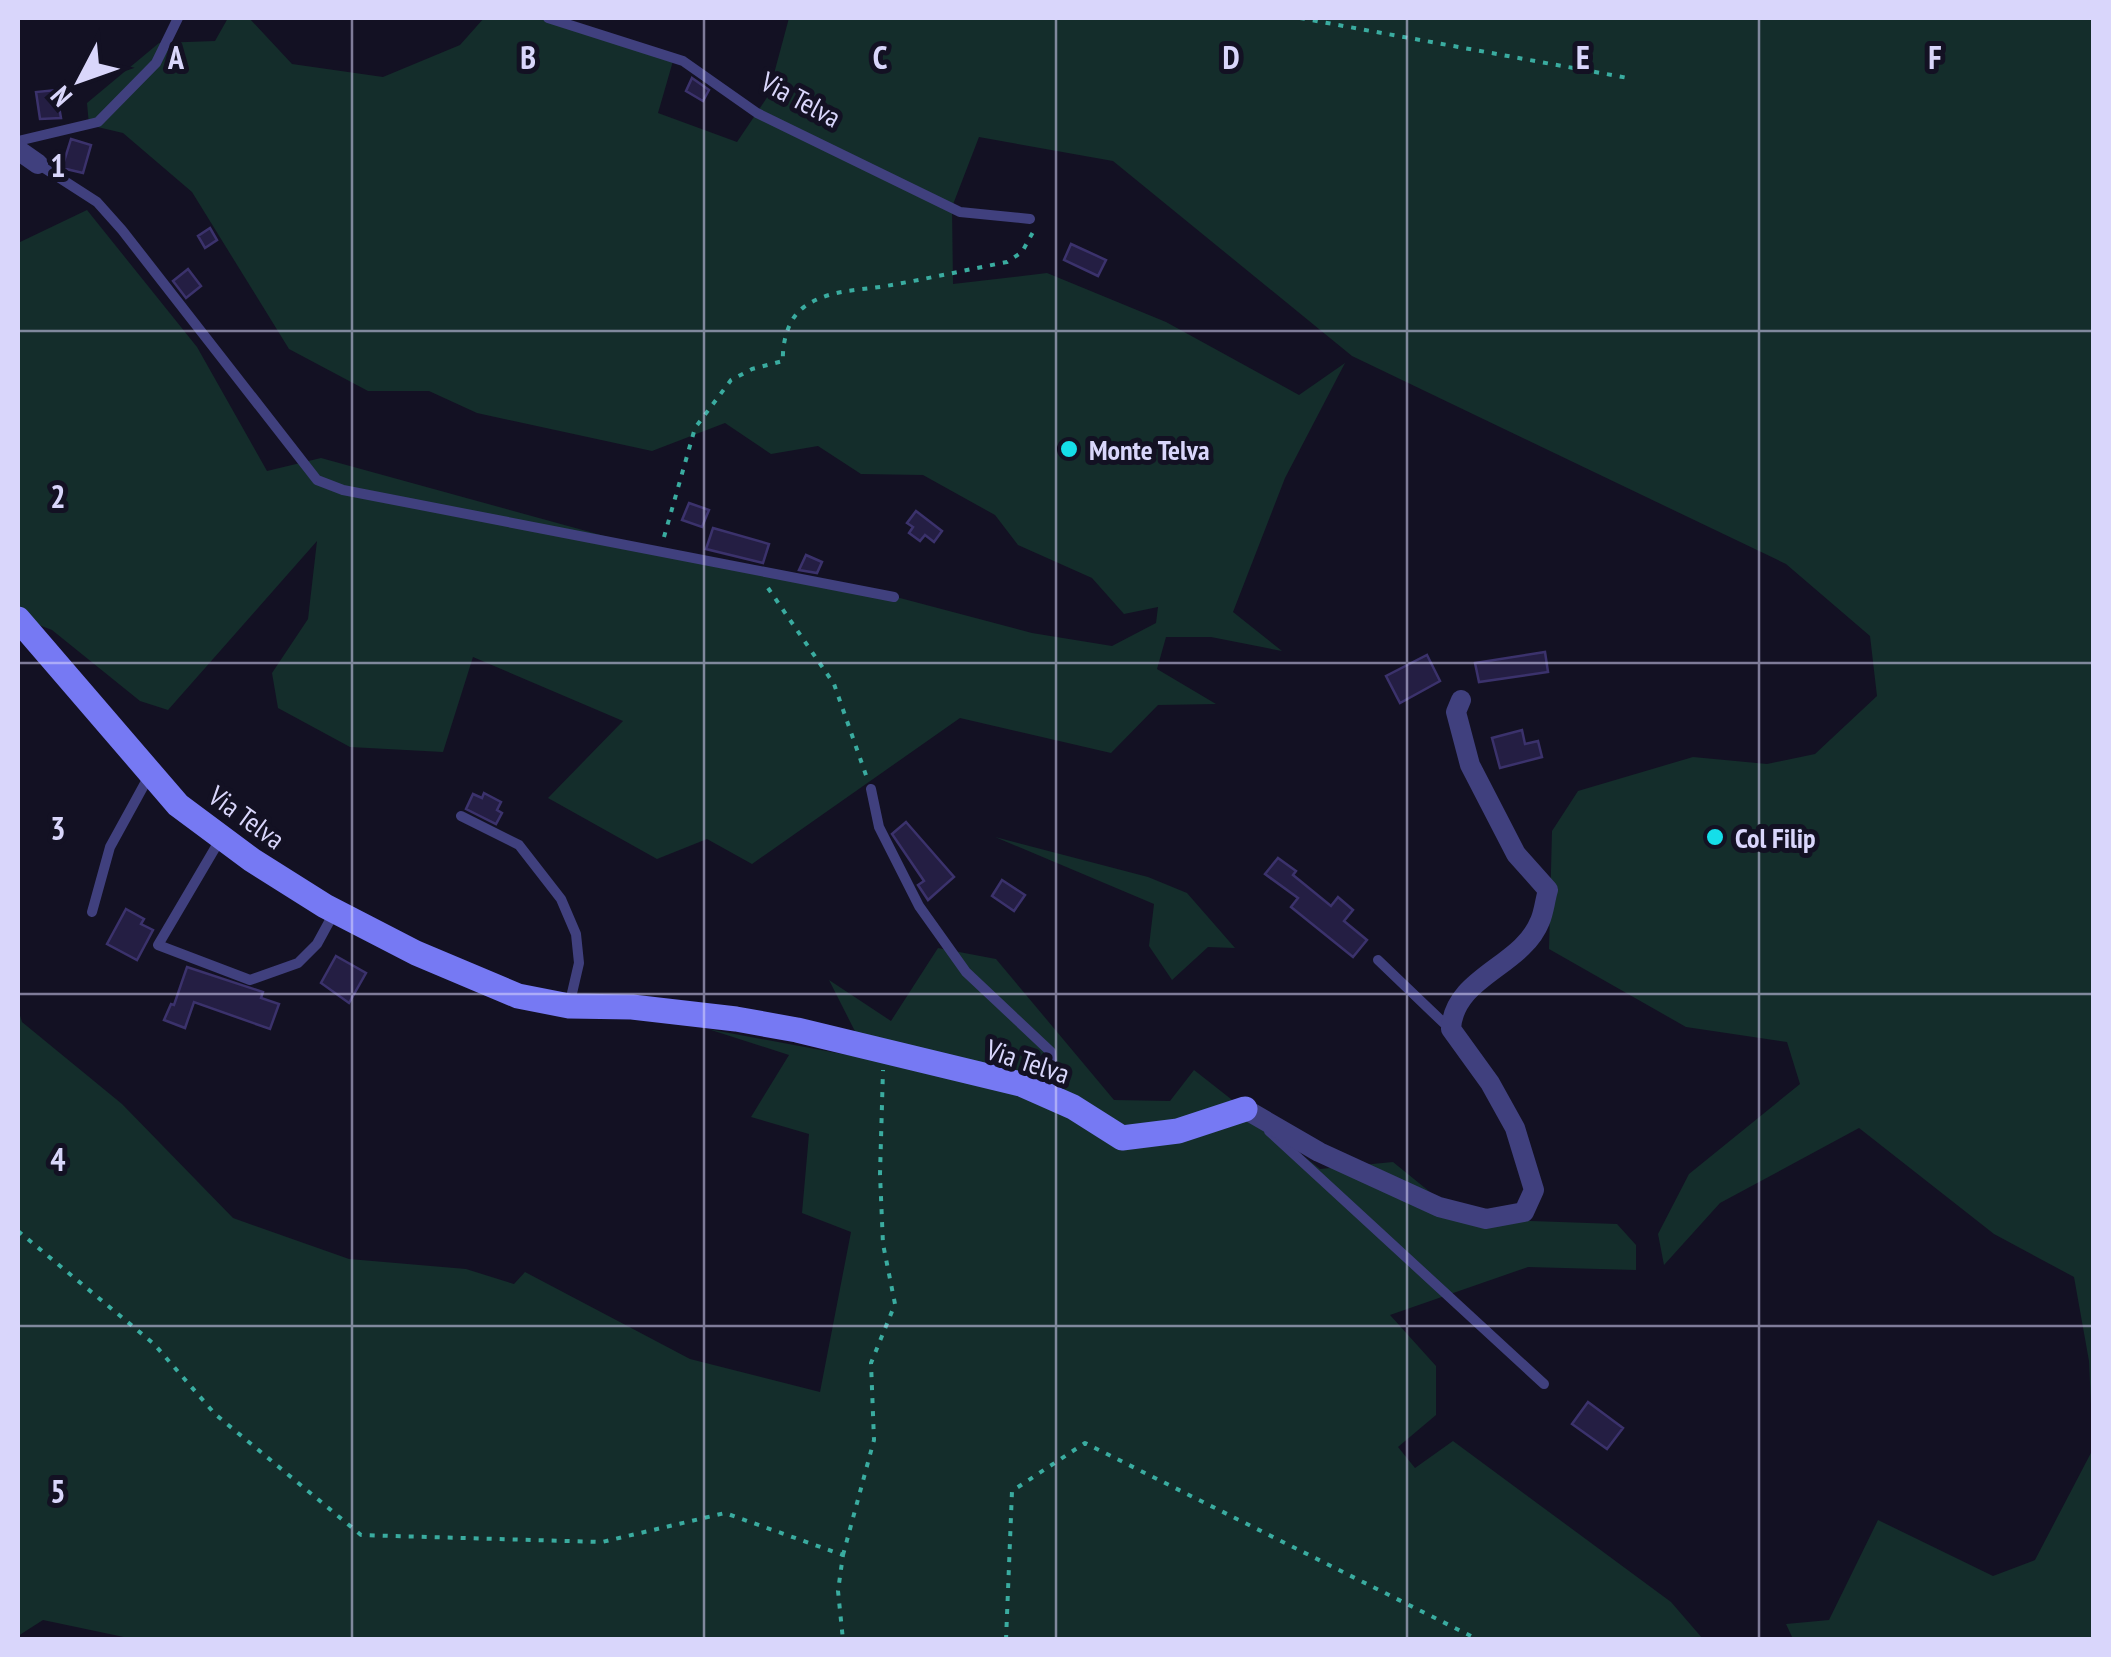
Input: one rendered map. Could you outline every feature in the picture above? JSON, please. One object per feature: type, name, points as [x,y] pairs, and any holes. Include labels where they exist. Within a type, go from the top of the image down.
[{"type":"street","points":[[18,150],[38,164]]},
{"type":"street","name":"Via Telva","points":[[18,620],[178,805],[252,860],[335,911],[416,953],[518,996],[569,1006],[632,1007],[736,1019],[1022,1084],[1073,1107],[1122,1138],[1178,1131],[1245,1110]]},
{"type":"street","points":[[1245,1110],[1319,1152],[1439,1207],[1486,1219],[1524,1212],[1534,1190],[1515,1128],[1490,1082],[1451,1029],[1452,1010],[1540,924],[1548,890],[1516,854],[1470,765],[1456,712],[1461,700]]},
{"type":"lane","points":[[18,142],[98,122],[156,62],[178,18]]},
{"type":"lane","name":"Via Telva","points":[[548,18],[683,61],[756,112],[960,212],[1030,219]]},
{"type":"lane","points":[[38,164],[97,202],[122,230],[317,480],[361,494],[894,597]]},
{"type":"lane","points":[[92,912],[110,847],[150,772]]},
{"type":"lane","points":[[871,788],[879,827],[919,906],[966,972],[1050,1052],[1052,1064],[1022,1084]]},
{"type":"lane","points":[[462,816],[519,844],[561,899],[576,934],[579,963],[569,1006]]},
{"type":"lane","points":[[221,837],[158,945],[250,980],[298,963],[316,944],[335,911]]},
{"type":"lane","points":[[1378,960],[1451,1029]]},
{"type":"lane","points":[[1245,1110],[1544,1384]]},
{"type":"path","points":[[1300,18],[1628,78]]},
{"type":"path","points":[[659,552],[695,428],[731,380],[752,369],[783,362],[782,347],[788,328],[801,308],[843,290],[881,287],[1007,262],[1022,252],[1036,228],[1030,219]]},
{"type":"path","points":[[768,574],[766,585],[834,684],[871,788]]},
{"type":"path","points":[[843,1640],[838,1591],[843,1556],[874,1440],[872,1363],[895,1304],[883,1244],[881,1208],[883,1052]]},
{"type":"path","points":[[18,1231],[154,1344],[214,1414],[360,1535],[602,1542],[725,1513],[843,1556]]},
{"type":"path","points":[[1006,1640],[1012,1491],[1085,1443],[1479,1640]]},
{"type":"green space","points":[[228,18],[249,18],[292,64],[383,77],[460,45],[484,18],[563,18],[673,61],[658,113],[737,142],[768,96],[789,18],[2093,18],[2093,1449],[2089,1361],[2074,1277],[1994,1234],[1859,1128],[1720,1203],[1664,1265],[1658,1234],[1689,1174],[1800,1084],[1787,1042],[1686,1027],[1549,949],[1552,831],[1578,791],[1693,757],[1767,764],[1815,754],[1877,696],[1870,636],[1786,564],[1352,356],[1113,161],[979,137],[952,207],[953,284],[1047,273],[1166,322],[1299,395],[1345,363],[1285,478],[1233,612],[1282,651],[1211,637],[1166,637],[1157,669],[1216,704],[1158,705],[1111,753],[960,718],[752,864],[707,839],[657,859],[548,798],[623,721],[473,657],[443,752],[350,747],[278,708],[272,673],[308,619],[317,541],[168,710],[140,701],[52,630],[18,617],[18,243],[87,210],[197,347],[267,471],[321,458],[659,551],[847,584],[1032,633],[1112,646],[1156,623],[1158,607],[1124,614],[1092,578],[1018,545],[995,515],[923,475],[861,474],[818,446],[771,454],[725,423],[652,451],[477,413],[429,391],[368,391],[289,349],[192,192],[123,133],[89,125],[87,103],[159,43],[215,41]]},
{"type":"green space","points":[[995,837],[1148,877],[1187,893],[1235,948],[1208,947],[1172,980],[1149,946],[1154,904]]},
{"type":"green space","points":[[938,948],[996,959],[1114,1100],[1170,1101],[1194,1070],[1320,1169],[1393,1162],[1430,1192],[1445,1218],[1617,1224],[1636,1245],[1636,1270],[1528,1267],[1390,1315],[1436,1366],[1436,1415],[1398,1447],[1415,1468],[1453,1441],[1671,1602],[1703,1639],[138,1640],[43,1620],[18,1636],[18,1009],[22,1022],[122,1104],[233,1218],[349,1259],[466,1269],[514,1284],[525,1272],[690,1359],[820,1392],[851,1232],[802,1213],[809,1134],[751,1117],[789,1055],[708,1029],[869,1059],[829,980],[891,1021]]},
{"type":"green space","points":[[2093,1449],[2093,1639],[1793,1639],[1786,1624],[1829,1620],[1878,1520],[1993,1576],[2035,1560]]},
{"type":"building","points":[[692,78],[709,90],[703,101],[686,91]]},
{"type":"building","points":[[56,90],[61,118],[40,119],[36,92]]},
{"type":"building","points":[[71,139],[91,145],[83,173],[62,168]]},
{"type":"building","points":[[210,228],[217,240],[205,248],[198,236]]},
{"type":"building","points":[[1071,244],[1106,260],[1098,276],[1064,260]]},
{"type":"building","points":[[188,269],[201,286],[186,298],[173,281]]},
{"type":"building","points":[[689,503],[709,510],[702,527],[682,520]]},
{"type":"building","points":[[916,511],[942,531],[934,542],[925,535],[920,541],[909,533],[913,527],[907,523]]},
{"type":"building","points":[[713,528],[769,544],[763,563],[706,549]]},
{"type":"building","points":[[806,555],[822,562],[817,573],[799,570]]},
{"type":"building","points":[[1545,652],[1548,672],[1479,682],[1475,663]]},
{"type":"building","points":[[1427,655],[1440,681],[1400,703],[1386,676]]},
{"type":"building","points":[[1522,730],[1525,744],[1538,741],[1542,757],[1500,768],[1492,738]]},
{"type":"building","points":[[484,793],[501,802],[497,810],[502,813],[496,824],[466,809],[473,794],[482,798]]},
{"type":"building","points":[[906,822],[954,877],[928,900],[918,885],[924,881],[892,834]]},
{"type":"building","points":[[1278,858],[1331,906],[1338,897],[1353,910],[1344,921],[1367,940],[1353,957],[1291,907],[1298,898],[1265,874]]},
{"type":"building","points":[[1002,880],[1025,895],[1014,911],[992,896]]},
{"type":"building","points":[[126,909],[144,919],[141,924],[153,930],[137,960],[107,944]]},
{"type":"building","points":[[336,956],[366,973],[349,1003],[321,983]]},
{"type":"building","points":[[187,967],[263,992],[261,998],[279,1004],[270,1029],[194,1002],[185,1028],[164,1020],[171,1004],[174,1005]]},
{"type":"building","points":[[1588,1402],[1623,1428],[1607,1449],[1572,1424]]},
{"type":"place","name":"Monte Telva","points":[[1069,449]]},
{"type":"place","name":"Col Filip","points":[[1715,837]]}]
